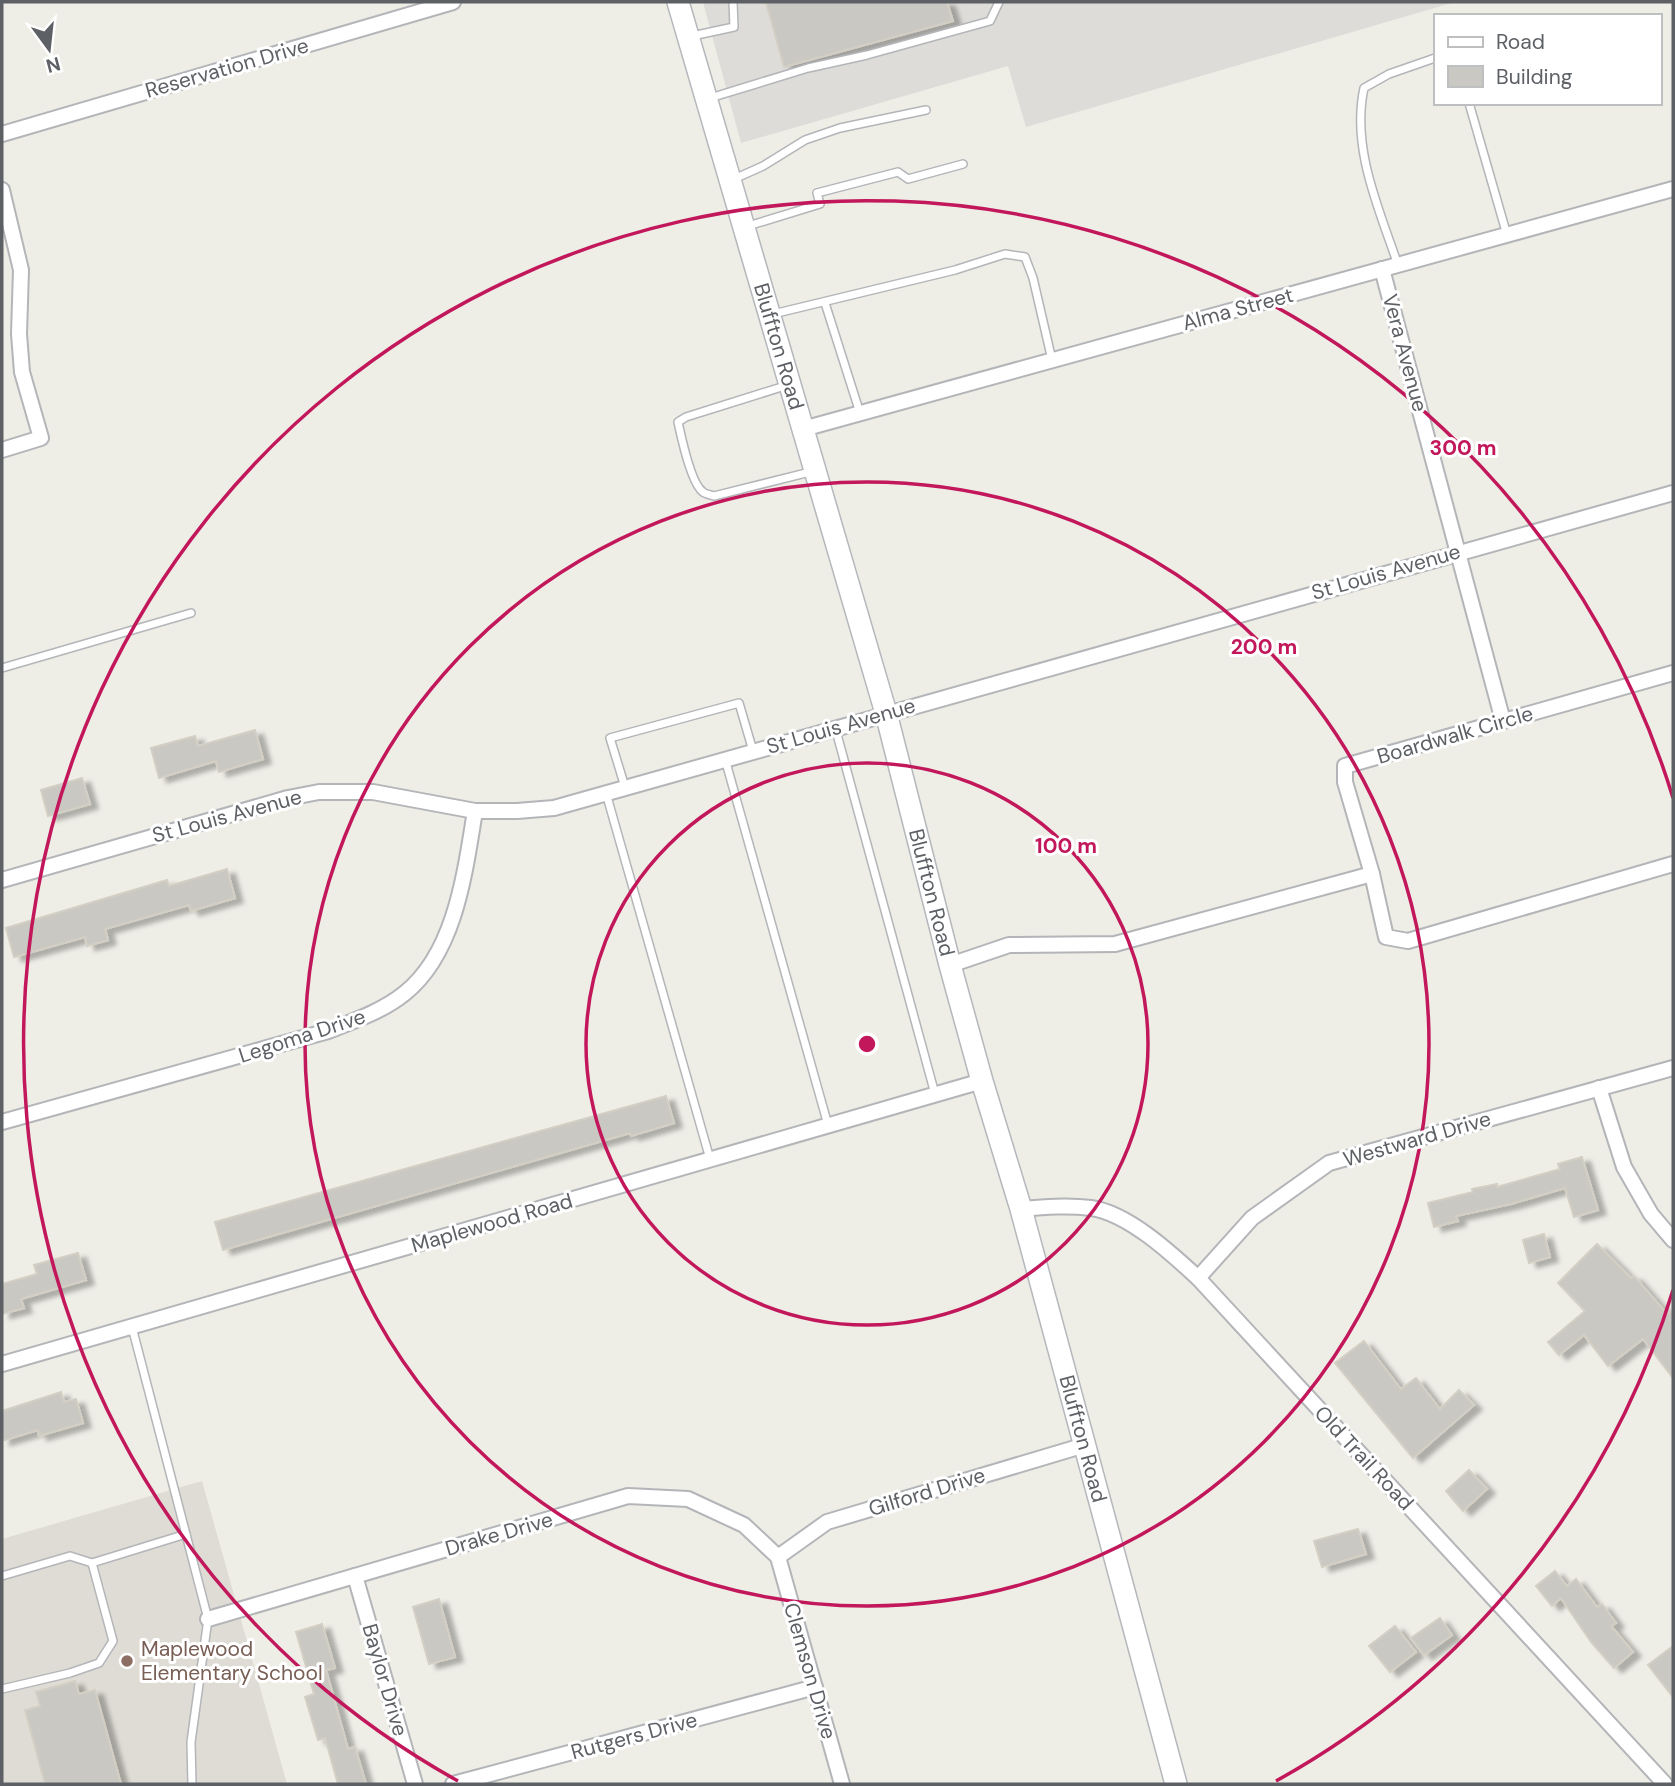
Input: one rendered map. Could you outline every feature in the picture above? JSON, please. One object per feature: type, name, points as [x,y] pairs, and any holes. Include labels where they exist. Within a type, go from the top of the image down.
[{"type":"main road","name":"Bluffton Road","points":[[678,2],[886,713],[950,965],[1021,1209],[1176,1784]]},
{"type":"street","name":"Reservation Drive","points":[[2,134],[453,2]]},
{"type":"street","name":"Alma Street","points":[[803,429],[1673,189]]},
{"type":"street","points":[[2,190],[22,270],[19,334],[22,372],[41,438],[2,450]]},
{"type":"street","name":"Vera Avenue","points":[[1382,269],[1503,721]]},
{"type":"street","name":"St Louis Avenue","points":[[2,880],[288,798],[319,792],[373,792],[475,811],[554,808],[1673,493]]},
{"type":"street","name":"Boardwalk Circle","points":[[1673,673],[1345,766],[1345,782],[1372,874],[1386,937],[1408,941],[1673,864]]},
{"type":"street","name":"Legoma Drive","points":[[2,1122],[328,1031],[374,1012],[406,993],[430,966],[448,932],[462,886],[475,811]]},
{"type":"street","points":[[950,965],[1009,945],[1115,944],[1372,874]]},
{"type":"street","name":"Westward Drive","points":[[1198,1278],[1252,1218],[1329,1163],[1673,1068]]},
{"type":"street","name":"Maplewood Road","points":[[2,1364],[982,1081]]},
{"type":"street","points":[[1599,1088],[1624,1167],[1651,1214],[1673,1240]]},
{"type":"street","name":"Old Trail Road","points":[[1021,1209],[1094,1208],[1130,1223],[1166,1249],[1198,1278],[1665,1784]]},
{"type":"street","name":"Gilford Drive","points":[[778,1557],[827,1522],[1085,1445]]},
{"type":"street","name":"Drake Drive","points":[[208,1619],[628,1496],[688,1499],[744,1525],[778,1557]]},
{"type":"street","name":"Clemson Drive","points":[[778,1557],[842,1784]]},
{"type":"street","name":"Baylor Drive","points":[[355,1576],[415,1784]]},
{"type":"street","name":"Rutgers Drive","points":[[453,1784],[816,1687]]},
{"type":"lane","points":[[688,37],[734,27],[733,2]]},
{"type":"lane","points":[[706,99],[808,68],[867,55],[990,21],[999,2]]},
{"type":"lane","points":[[1398,265],[1365,160],[1359,110],[1364,88],[1389,74],[1434,58]]},
{"type":"lane","points":[[1470,105],[1507,234]]},
{"type":"lane","points":[[730,181],[763,166],[805,140],[840,128],[926,110]]},
{"type":"lane","points":[[744,228],[820,204],[817,193],[898,172],[908,179],[963,164]]},
{"type":"lane","points":[[769,315],[955,270],[1004,254],[1025,257],[1034,278],[1052,360]]},
{"type":"lane","points":[[825,303],[860,413]]},
{"type":"lane","points":[[789,384],[686,417],[678,422],[680,435],[697,485],[704,493],[714,496],[815,470]]},
{"type":"lane","points":[[2,668],[191,613]]},
{"type":"lane","points":[[625,787],[610,738],[739,703],[753,751]]},
{"type":"lane","points":[[835,727],[936,1094]]},
{"type":"lane","points":[[724,759],[828,1125]]},
{"type":"lane","points":[[606,792],[710,1159]]},
{"type":"lane","points":[[132,1327],[208,1619],[191,1742],[192,1784]]},
{"type":"lane","points":[[2,1576],[70,1556],[92,1563],[186,1534]]},
{"type":"lane","points":[[2,1689],[70,1673],[99,1663],[113,1641],[92,1563]]},
{"type":"shaded area","points":[[703,2],[1455,2],[1026,127],[1008,66],[741,143]]},
{"type":"shaded area","name":"Maplewood Elementary School","points":[[202,1481],[287,1784],[2,1784],[2,1539]]},
{"type":"building","points":[[766,2],[947,2],[953,21],[784,67]]},
{"type":"building","points":[[255,730],[263,759],[219,772],[216,761],[159,778],[151,748],[195,736],[198,746]]},
{"type":"building","points":[[82,778],[90,804],[48,816],[41,790]]},
{"type":"building","points":[[227,869],[235,898],[191,911],[189,905],[105,929],[108,940],[87,946],[85,937],[14,957],[6,928],[167,880],[169,886]]},
{"type":"building","points":[[666,1096],[674,1123],[631,1136],[630,1133],[223,1250],[215,1222]]},
{"type":"building","points":[[1582,1157],[1598,1210],[1574,1217],[1565,1188],[1456,1216],[1458,1221],[1434,1227],[1428,1203],[1473,1192],[1472,1189],[1497,1184],[1497,1187],[1560,1169],[1558,1164]]},
{"type":"building","points":[[1544,1234],[1550,1257],[1529,1263],[1523,1240]]},
{"type":"building","points":[[1597,1244],[1631,1278],[1634,1276],[1667,1314],[1673,1310],[1673,1378],[1643,1339],[1608,1366],[1584,1335],[1559,1355],[1548,1342],[1585,1311],[1558,1283]]},
{"type":"building","points":[[78,1253],[86,1280],[21,1299],[24,1308],[2,1314],[2,1284],[37,1274],[34,1265]]},
{"type":"building","points":[[1364,1341],[1401,1389],[1416,1378],[1440,1409],[1459,1390],[1474,1405],[1413,1458],[1335,1363]]},
{"type":"building","points":[[61,1392],[64,1402],[76,1399],[83,1423],[39,1436],[38,1430],[2,1441],[2,1411]]},
{"type":"building","points":[[1469,1470],[1487,1489],[1463,1511],[1446,1491]]},
{"type":"building","points":[[1358,1529],[1366,1554],[1322,1567],[1314,1541]]},
{"type":"building","points":[[1555,1571],[1567,1586],[1576,1579],[1597,1607],[1602,1604],[1616,1623],[1611,1626],[1633,1652],[1614,1668],[1591,1642],[1561,1598],[1552,1606],[1536,1586]]},
{"type":"building","points":[[439,1599],[455,1657],[429,1664],[413,1607]]},
{"type":"building","points":[[1440,1618],[1452,1635],[1424,1655],[1411,1638]]},
{"type":"building","points":[[322,1624],[335,1668],[326,1670],[348,1749],[355,1747],[366,1784],[338,1784],[325,1738],[318,1740],[305,1697],[314,1694],[296,1632]]},
{"type":"building","points":[[1395,1626],[1416,1652],[1390,1672],[1369,1646]]},
{"type":"building","points":[[1673,1646],[1673,1697],[1648,1665]]},
{"type":"building","points":[[75,1681],[79,1694],[95,1690],[121,1784],[45,1784],[25,1710],[40,1706],[36,1692]]},
{"type":"place","name":"Maplewood Elementary School","points":[[127,1661]]}]
